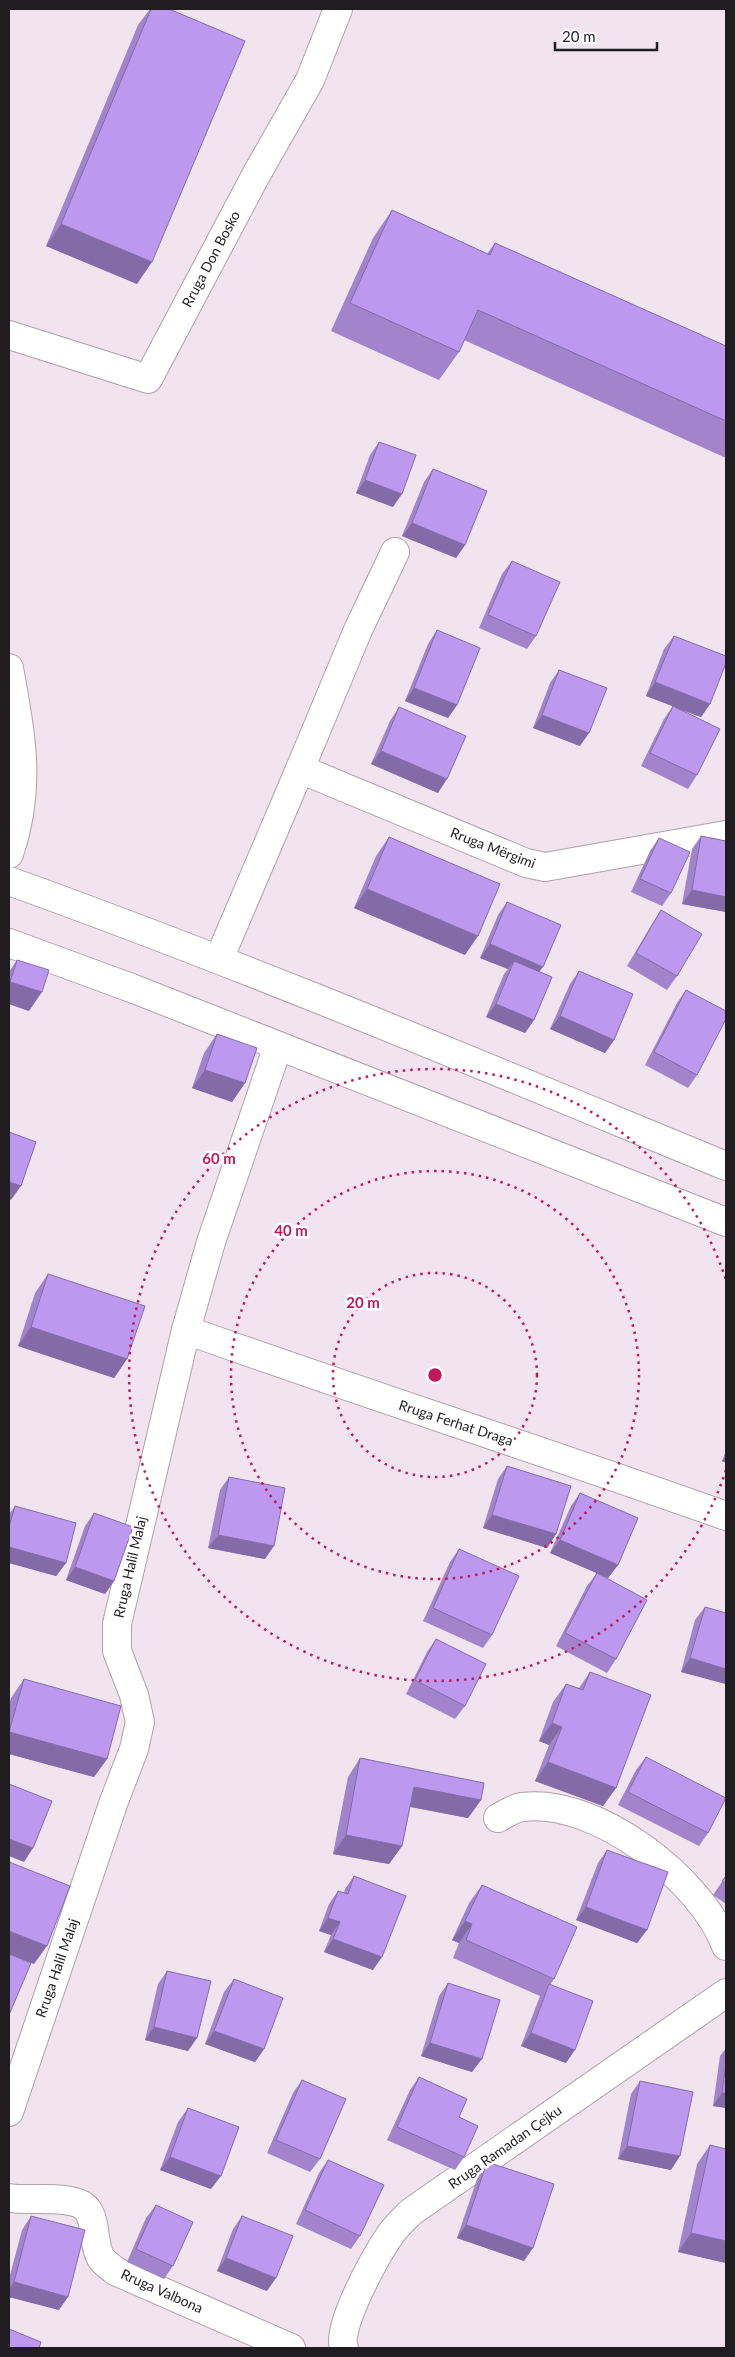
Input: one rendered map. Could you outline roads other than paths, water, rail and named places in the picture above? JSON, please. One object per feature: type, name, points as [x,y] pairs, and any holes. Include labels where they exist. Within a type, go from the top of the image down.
[{"type":"street","name":"Rruga Don Bosko","points":[[9,335],[148,379],[256,174],[310,80],[338,9]]},
{"type":"street","points":[[219,959],[358,630],[395,552]]},
{"type":"street","points":[[9,668],[23,746],[24,788],[18,828],[9,854]]},
{"type":"street","name":"Rruga Mërgimi","points":[[300,769],[526,864],[545,867],[726,836]]},
{"type":"street","points":[[9,881],[219,959],[726,1166]]},
{"type":"street","points":[[9,943],[134,989],[726,1222]]},
{"type":"street","name":"Rruga Halil Malaj","points":[[9,2112],[113,1804],[134,1749],[140,1722],[134,1695],[118,1651],[117,1624],[186,1330],[212,1242],[278,1046]]},
{"type":"street","name":"Rruga Ferhat Draga","points":[[186,1330],[327,1380],[588,1466],[726,1516]]},
{"type":"street","points":[[498,1818],[521,1807],[547,1806],[579,1815],[616,1831],[646,1849],[702,1902],[721,1933],[726,1946]]},
{"type":"street","name":"Rruga Ramadan Çejku","points":[[344,2348],[342,2344],[345,2322],[369,2272],[388,2237],[411,2212],[726,1993]]},
{"type":"street","name":"Rruga Valbona","points":[[9,2198],[65,2201],[80,2204],[89,2212],[101,2259],[115,2271],[291,2348]]}]
